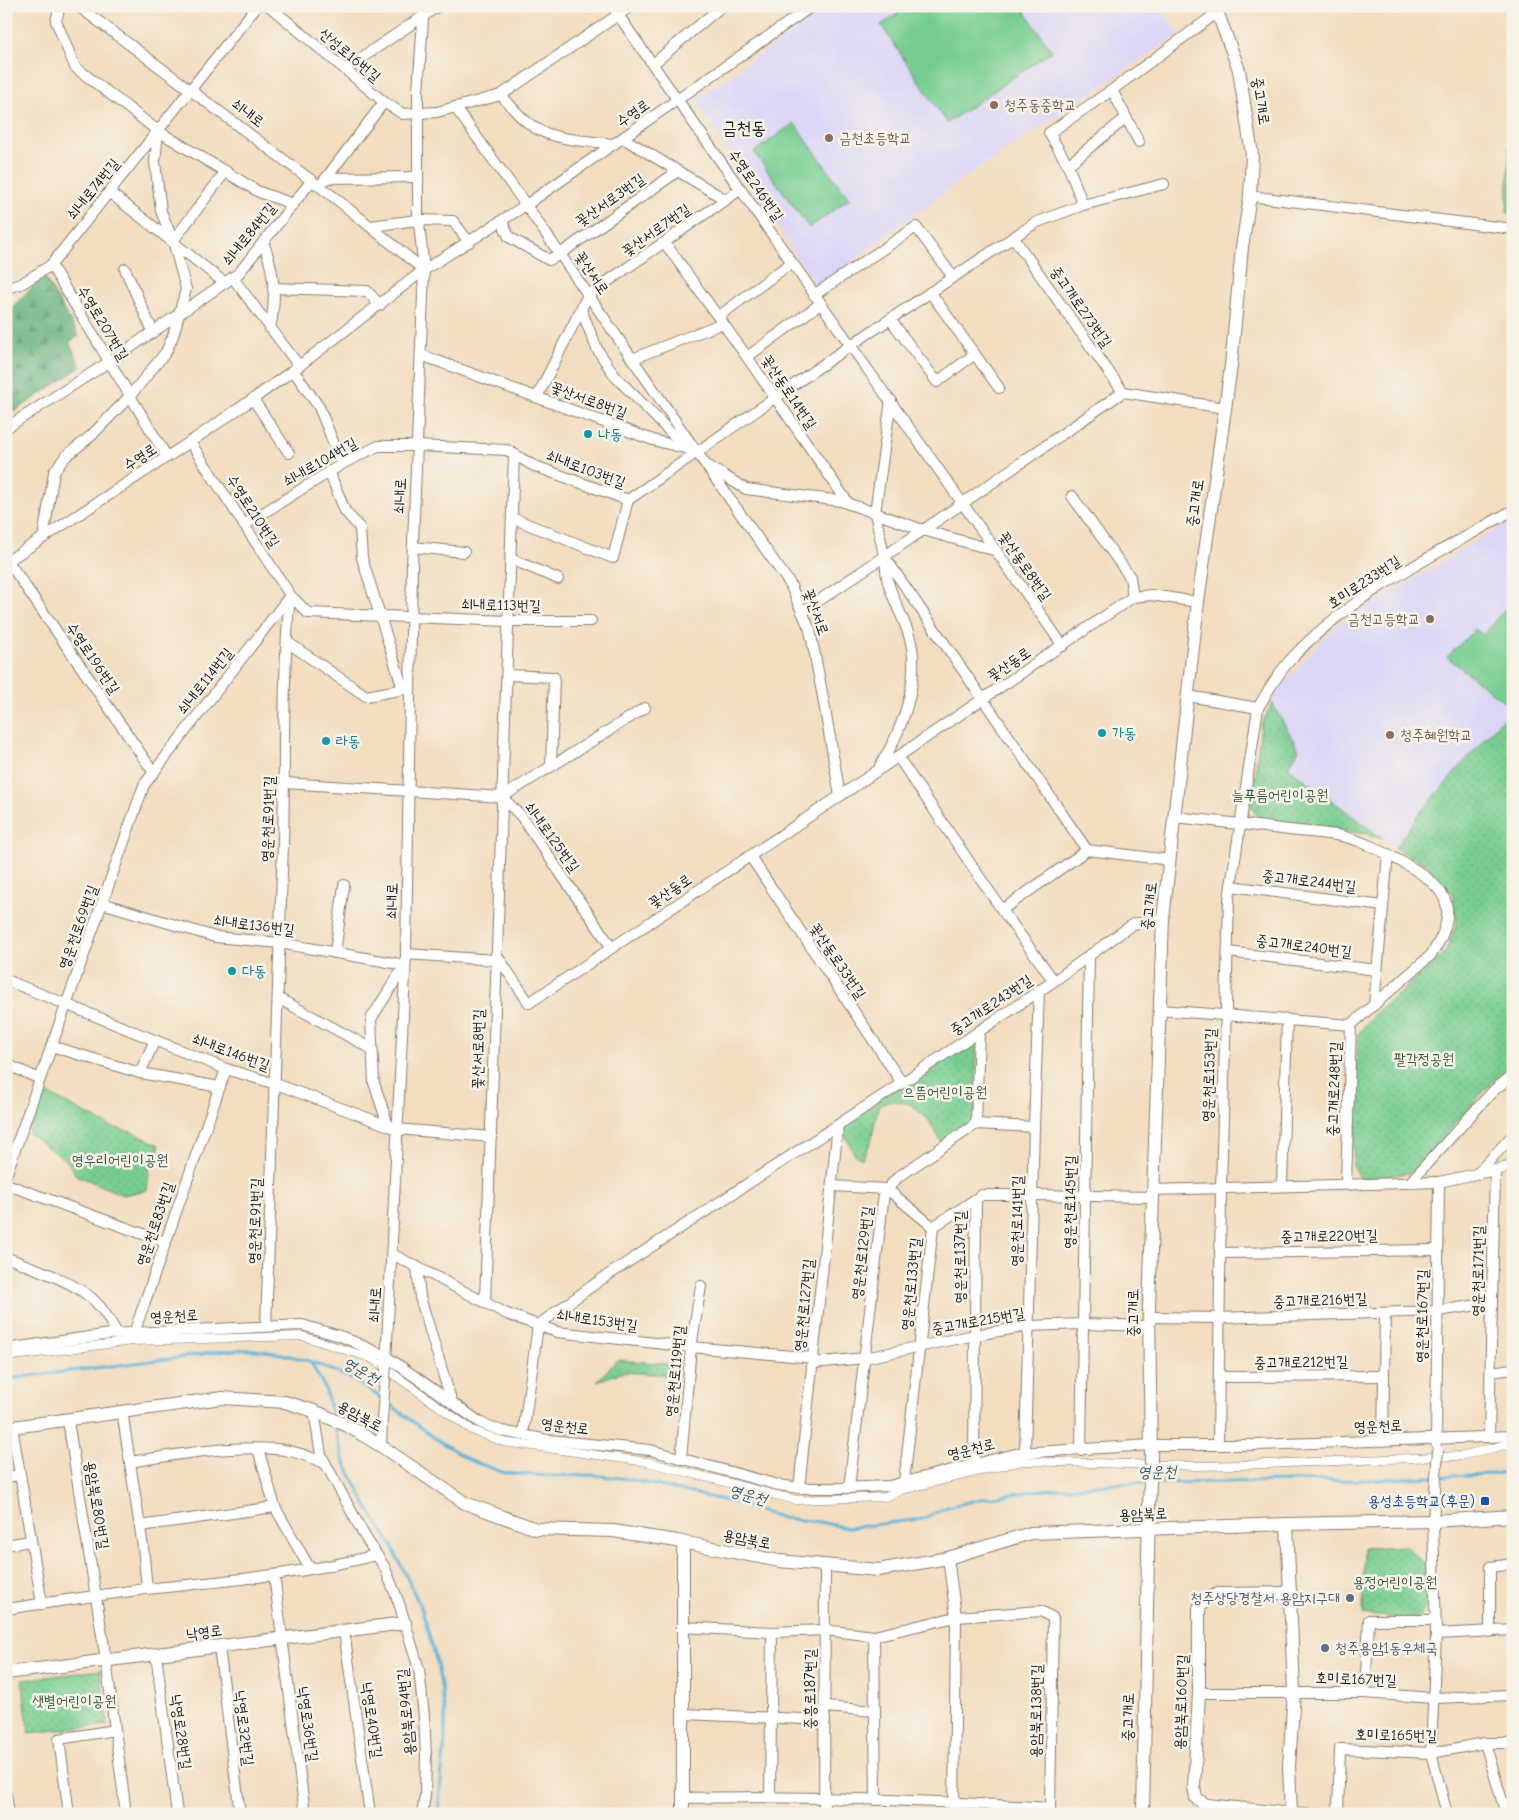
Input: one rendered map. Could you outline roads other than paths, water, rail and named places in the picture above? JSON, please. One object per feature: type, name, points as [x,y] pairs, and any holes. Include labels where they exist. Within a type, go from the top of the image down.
[{"type":"street","points":[[60,6],[56,21],[75,67],[158,131],[260,192],[292,204]]},
{"type":"street","name":"쇠내로74번길","points":[[6,288],[21,284],[51,265],[256,6]]},
{"type":"street","name":"산성로16번길","points":[[269,6],[384,102],[404,114],[437,112],[501,95],[615,11],[631,6]]},
{"type":"street","points":[[345,69],[423,11],[438,6]]},
{"type":"street","points":[[653,64],[722,6]]},
{"type":"street","name":"수영로","points":[[7,562],[253,399],[424,270],[526,205],[812,6]]},
{"type":"street","name":"쇠내로","points":[[83,8],[319,182],[424,270],[407,688],[410,790],[406,954],[392,1127],[392,1254],[382,1446]]},
{"type":"street","name":"중고개로","points":[[1068,165],[1048,134],[1112,90],[1216,9],[1240,70],[1252,155],[1250,196],[1242,248],[1231,366],[1198,602],[1163,919],[1149,1322],[1151,1459],[1143,1814]]},
{"type":"street","points":[[423,11],[418,91],[418,220],[424,270]]},
{"type":"street","name":"수영로246번길","points":[[615,11],[679,99],[817,300],[852,344]]},
{"type":"street","points":[[1112,90],[1138,142]]},
{"type":"street","points":[[501,95],[520,115],[540,131],[563,137],[619,141],[678,171],[726,200]]},
{"type":"street","name":"쇠내로84번길","points":[[6,428],[109,362],[240,273],[292,204],[319,182],[384,102]]},
{"type":"street","name":"꽃산서로","points":[[455,107],[526,205],[790,584],[811,639],[840,796]]},
{"type":"street","points":[[1083,206],[1068,165],[1126,118]]},
{"type":"street","points":[[43,538],[49,492],[54,472],[65,457],[87,440],[130,396],[166,352],[179,315],[186,289],[173,241],[161,211],[155,162],[158,131]]},
{"type":"street","points":[[173,241],[226,171]]},
{"type":"street","name":"꽃산서로3번길","points":[[560,254],[678,171]]},
{"type":"street","points":[[319,182],[418,177]]},
{"type":"street","points":[[696,451],[952,276],[1035,223],[1083,206],[1164,184]]},
{"type":"street","name":"꽃산서로7번길","points":[[588,295],[741,190]]},
{"type":"street","points":[[109,192],[229,281],[270,328],[319,407],[342,464]]},
{"type":"street","points":[[1250,196],[1513,229]]},
{"type":"street","points":[[370,226],[418,220],[453,221],[469,242]]},
{"type":"street","points":[[502,221],[508,237],[549,260],[560,254]]},
{"type":"street","points":[[747,356],[817,300],[916,227],[952,276]]},
{"type":"street","name":"중고개로273번길","points":[[1013,237],[1123,392]]},
{"type":"street","points":[[263,242],[271,263],[275,308],[270,328]]},
{"type":"street","name":"꽃산동로14번길","points":[[665,242],[747,356],[774,398],[849,504]]},
{"type":"street","points":[[632,359],[721,320],[791,263]]},
{"type":"street","name":"수영로207번길","points":[[51,265],[167,457]]},
{"type":"street","points":[[125,269],[153,332]]},
{"type":"street","points":[[273,288],[367,291],[380,305]]},
{"type":"street","points":[[930,292],[999,388]]},
{"type":"street","name":"꽃산서로8번길","points":[[588,295],[536,397],[653,440],[696,451]]},
{"type":"street","name":"꽃산서로8번길","points":[[581,309],[597,349],[615,376],[672,434],[696,451]]},
{"type":"street","points":[[890,319],[937,382],[975,354]]},
{"type":"street","name":"꽃산동로8번길","points":[[852,344],[1063,646]]},
{"type":"street","points":[[421,355],[536,397]]},
{"type":"street","points":[[802,612],[1123,392],[1225,408]]},
{"type":"street","points":[[253,399],[289,452]]},
{"type":"street","points":[[891,400],[876,513],[884,556],[1087,850]]},
{"type":"street","name":"수영로210번길","points":[[190,442],[290,595],[308,613],[381,617]]},
{"type":"street","name":"쇠내로104번길","points":[[244,525],[329,471],[378,446],[417,446]]},
{"type":"street","name":"쇠내로103번길","points":[[417,446],[507,450],[532,465],[628,500],[696,451]]},
{"type":"street","name":"꽃산서로8번길","points":[[484,1302],[514,454]]},
{"type":"street","name":"꽃산서로","points":[[705,464],[746,489],[841,501],[849,504]]},
{"type":"street","points":[[287,642],[366,696],[407,688],[362,558],[360,528],[346,511],[329,471]]},
{"type":"street","points":[[1072,496],[1130,577],[1133,597],[1151,595],[1198,602]]},
{"type":"street","points":[[512,518],[613,558],[628,500]]},
{"type":"street","points":[[849,504],[923,530],[997,552]]},
{"type":"street","name":"호미로233번길","points":[[1258,708],[1273,681],[1291,658],[1344,610],[1381,586],[1513,510]]},
{"type":"street","points":[[413,547],[464,552]]},
{"type":"street","name":"꽃산동로","points":[[877,771],[893,746],[902,722],[910,692],[913,669],[912,646],[888,582],[884,556]]},
{"type":"street","points":[[511,559],[558,579]]},
{"type":"street","name":"수영로196번길","points":[[7,562],[154,773]]},
{"type":"street","name":"영운천로91번길","points":[[266,1327],[276,1084],[287,642],[290,595]]},
{"type":"street","name":"쇠내로114번길","points":[[144,785],[290,595]]},
{"type":"street","name":"꽃산동로","points":[[496,957],[529,1003],[840,796],[1133,597]]},
{"type":"street","name":"쇠내로113번길","points":[[381,617],[509,621],[591,621]]},
{"type":"street","points":[[507,675],[554,677],[551,766]]},
{"type":"street","points":[[1188,696],[1258,708]]},
{"type":"street","points":[[284,783],[502,796],[645,708]]},
{"type":"street","name":"영운천로153번길","points":[[1218,1445],[1221,1188],[1229,899],[1242,824],[1258,708]]},
{"type":"street","points":[[898,757],[1002,910],[1054,981]]},
{"type":"street","name":"영운천로69번길","points":[[6,1175],[144,785]]},
{"type":"street","name":"쇠내로125번길","points":[[502,796],[521,816],[612,948]]},
{"type":"street","name":"중고개로248번길","points":[[1175,817],[1342,836],[1370,844],[1388,854],[1428,878],[1442,892],[1447,905],[1447,919],[1441,940],[1431,955],[1351,1025],[1346,1184]]},
{"type":"street","points":[[1002,910],[1087,850],[1170,860]]},
{"type":"street","points":[[1374,1005],[1388,854]]},
{"type":"street","name":"꽃산동로33번길","points":[[750,856],[902,1083]]},
{"type":"street","points":[[335,953],[344,885]]},
{"type":"street","name":"중고개로244번길","points":[[1231,886],[1383,906]]},
{"type":"street","name":"쇠내로136번길","points":[[102,903],[215,938],[280,943],[405,965]]},
{"type":"street","name":"중고개로243번길","points":[[538,1325],[599,1281],[1054,981],[1133,924],[1163,919]]},
{"type":"street","name":"중고개로240번길","points":[[1228,952],[1377,970]]},
{"type":"street","points":[[406,954],[496,957]]},
{"type":"street","name":"영운천로145번길","points":[[1081,1450],[1090,955]]},
{"type":"street","points":[[392,1127],[374,1083],[371,1019],[405,965]]},
{"type":"street","name":"쇠내로146번길","points":[[6,980],[226,1068],[276,1084],[392,1127],[491,1136]]},
{"type":"street","name":"영운천로141번길","points":[[1025,1452],[1039,990]]},
{"type":"street","points":[[278,998],[372,1049]]},
{"type":"street","points":[[1159,1010],[1351,1025]]},
{"type":"street","points":[[1282,1186],[1287,1019]]},
{"type":"street","points":[[978,1031],[976,1124],[1034,1127]]},
{"type":"street","points":[[140,1072],[155,1040]]},
{"type":"street","points":[[51,1046],[140,1072],[220,1087]]},
{"type":"street","points":[[6,1064],[40,1078]]},
{"type":"street","name":"영운천로83번길","points":[[134,1333],[226,1068]]},
{"type":"street","points":[[1411,1182],[1494,1090],[1513,1077]]},
{"type":"street","name":"영운천로127번길","points":[[799,1488],[838,1124]]},
{"type":"street","name":"영운천로129번길","points":[[849,1488],[884,1193],[898,1177],[976,1124]]},
{"type":"street","points":[[1477,1174],[1513,1135]]},
{"type":"street","name":"영운천로133번길","points":[[904,1482],[933,1227],[982,1195],[1086,1196],[1152,1194],[1221,1188],[1439,1182],[1513,1166]]},
{"type":"street","name":"영운천로171번길","points":[[1489,1437],[1494,1171]]},
{"type":"street","name":"영운천로167번길","points":[[1439,1182],[1435,1439],[1438,1450],[1433,1521],[1436,1634],[1431,1753],[1446,1814]]},
{"type":"street","points":[[6,1184],[165,1242]]},
{"type":"street","points":[[832,1186],[887,1189],[933,1227]]},
{"type":"street","name":"영운천로137번길","points":[[974,1464],[976,1200]]},
{"type":"street","name":"중고개로220번길","points":[[1220,1253],[1438,1250]]},
{"type":"street","name":"쇠내로153번길","points":[[392,1254],[507,1314],[557,1332],[814,1361]]},
{"type":"street","points":[[6,1257],[72,1285],[91,1297],[109,1319],[117,1334]]},
{"type":"street","points":[[417,1267],[420,1297],[452,1403]]},
{"type":"street","name":"영운천로119번길","points":[[680,1459],[691,1347],[701,1286]]},
{"type":"street","name":"중고개로216번길","points":[[1149,1322],[1437,1311],[1492,1303]]},
{"type":"street","points":[[1383,1441],[1385,1313]]},
{"type":"street","name":"중고개로215번길","points":[[814,1361],[864,1358],[1029,1326],[1149,1322]]},
{"type":"street","name":"영운천로","points":[[6,1349],[117,1334],[302,1324],[342,1337],[386,1362],[481,1423],[502,1431],[548,1440],[650,1450],[778,1485],[799,1488],[890,1486],[1025,1452],[1151,1445],[1383,1441],[1513,1436]]},
{"type":"street","points":[[523,1435],[538,1325]]},
{"type":"street","points":[[6,1357],[132,1341],[302,1336],[371,1358],[472,1430],[504,1442],[647,1462],[796,1500],[885,1497],[901,1490],[1022,1461],[1198,1466],[1241,1465],[1460,1456],[1513,1443]]},
{"type":"street","points":[[1491,1372],[1513,1369]]},
{"type":"street","name":"중고개로212번길","points":[[1219,1378],[1384,1376]]},
{"type":"street","name":"용암북로","points":[[9,1428],[222,1398],[285,1402],[314,1411],[348,1426],[382,1446],[465,1503],[536,1529],[613,1531],[779,1561],[878,1570],[948,1558],[1031,1533],[1433,1521],[1513,1516]]},
{"type":"street","points":[[122,1411],[140,1526],[147,1589]]},
{"type":"street","name":"용암북로94번길","points":[[314,1411],[321,1455],[385,1568],[399,1602],[419,1669],[426,1756],[425,1796],[422,1814]]},
{"type":"street","name":"용암북로80번길","points":[[68,1421],[97,1595],[126,1814]]},
{"type":"street","points":[[9,1428],[20,1475],[42,1604]]},
{"type":"street","points":[[130,1462],[204,1450],[258,1449],[286,1450],[325,1463]]},
{"type":"street","points":[[258,1449],[275,1507],[310,1569]]},
{"type":"street","points":[[6,1477],[20,1475]]},
{"type":"street","points":[[140,1526],[275,1507]]},
{"type":"street","points":[[1287,1524],[1294,1692],[1288,1766],[1292,1814],[1370,1814]]},
{"type":"street","points":[[6,1545],[30,1541]]},
{"type":"street","points":[[683,1543],[683,1814]]},
{"type":"street","points":[[6,1609],[97,1595],[274,1575],[344,1563],[376,1554]]},
{"type":"street","points":[[948,1558],[956,1617],[954,1814]]},
{"type":"street","points":[[1490,1632],[1490,1567],[1513,1564]]},
{"type":"street","name":"중흥로187번길","points":[[824,1814],[825,1565]]},
{"type":"street","name":"낙영로36번길","points":[[274,1575],[305,1814]]},
{"type":"street","name":"용암북로160번길","points":[[1291,1593],[1218,1594],[1205,1599],[1200,1608],[1199,1693],[1194,1788],[1196,1798],[1206,1805],[1292,1814]]},
{"type":"street","name":"용암북로138번길","points":[[683,1627],[772,1632],[825,1630],[874,1636],[956,1617],[1041,1611],[1053,1618],[1050,1808],[955,1802],[770,1796],[683,1798]]},
{"type":"street","points":[[1365,1693],[1369,1620],[1435,1620]]},
{"type":"street","name":"낙영로","points":[[6,1673],[405,1623]]},
{"type":"street","name":"낙영로40번길","points":[[344,1630],[370,1814]]},
{"type":"street","points":[[1436,1634],[1513,1630]]},
{"type":"street","points":[[770,1796],[772,1632]]},
{"type":"street","points":[[874,1636],[876,1800]]},
{"type":"street","name":"낙영로32번길","points":[[219,1646],[240,1814]]},
{"type":"street","name":"낙영로28번길","points":[[156,1654],[177,1814]]},
{"type":"street","name":"호미로167번길","points":[[1199,1693],[1365,1693],[1433,1698],[1513,1695]]},
{"type":"street","points":[[825,1707],[875,1711]]},
{"type":"street","points":[[683,1714],[825,1720]]},
{"type":"street","points":[[69,1814],[59,1739],[115,1730]]},
{"type":"street","points":[[1486,1743],[1506,1814]]},
{"type":"street","name":"호미로165번길","points":[[1338,1813],[1340,1749],[1431,1753],[1486,1743],[1513,1743]]},
{"type":"street","points":[[6,1795],[9,1814]]},
{"type":"waterway","name":"영운천","points":[[6,1379],[226,1351],[255,1350],[272,1352],[321,1365],[352,1379],[381,1398]]},
{"type":"waterway","points":[[310,1361],[325,1388],[332,1415]]},
{"type":"waterway","name":"영운천","points":[[386,1401],[433,1437],[469,1460],[505,1473],[550,1476],[594,1475],[628,1479],[741,1504],[782,1518],[819,1522],[848,1528],[922,1519],[947,1507],[986,1498],[1034,1491],[1109,1484],[1147,1483]]},
{"type":"waterway","points":[[334,1423],[343,1459],[369,1510],[391,1544],[422,1610],[438,1666],[445,1712],[445,1738],[438,1814]]},
{"type":"waterway","name":"영운천","points":[[1154,1483],[1367,1480],[1491,1474],[1513,1471]]},
{"type":"place","name":"청주동중학교","points":[[994,105]]},
{"type":"place","name":"금천초등학교","points":[[829,138]]},
{"type":"place","name":"나동","points":[[588,434]]},
{"type":"place","name":"금천고등학교","points":[[1430,619]]},
{"type":"place","name":"가동","points":[[1102,733]]},
{"type":"place","name":"청주혜원학교","points":[[1390,735]]},
{"type":"place","name":"라동","points":[[326,741]]},
{"type":"place","name":"다동","points":[[232,971]]},
{"type":"place","name":"용성초등학교(후문)","points":[[1485,1501]]},
{"type":"place","name":"청주상당경찰서 용암지구대","points":[[1350,1598]]},
{"type":"place","name":"청주용암1동우체국","points":[[1325,1648]]},
{"type":"district","name":"금천동","points":[[744,128]]},
{"type":"park label","name":"늘푸름어린이공원","points":[[1280,795]]},
{"type":"park label","name":"팔각정공원","points":[[1424,1059]]},
{"type":"park label","name":"으뜸어린이공원","points":[[945,1092]]},
{"type":"park label","name":"영우리어린이공원","points":[[120,1160]]},
{"type":"park label","name":"용정어린이공원","points":[[1395,1582]]},
{"type":"park label","name":"샛별어린이공원","points":[[74,1701]]}]
